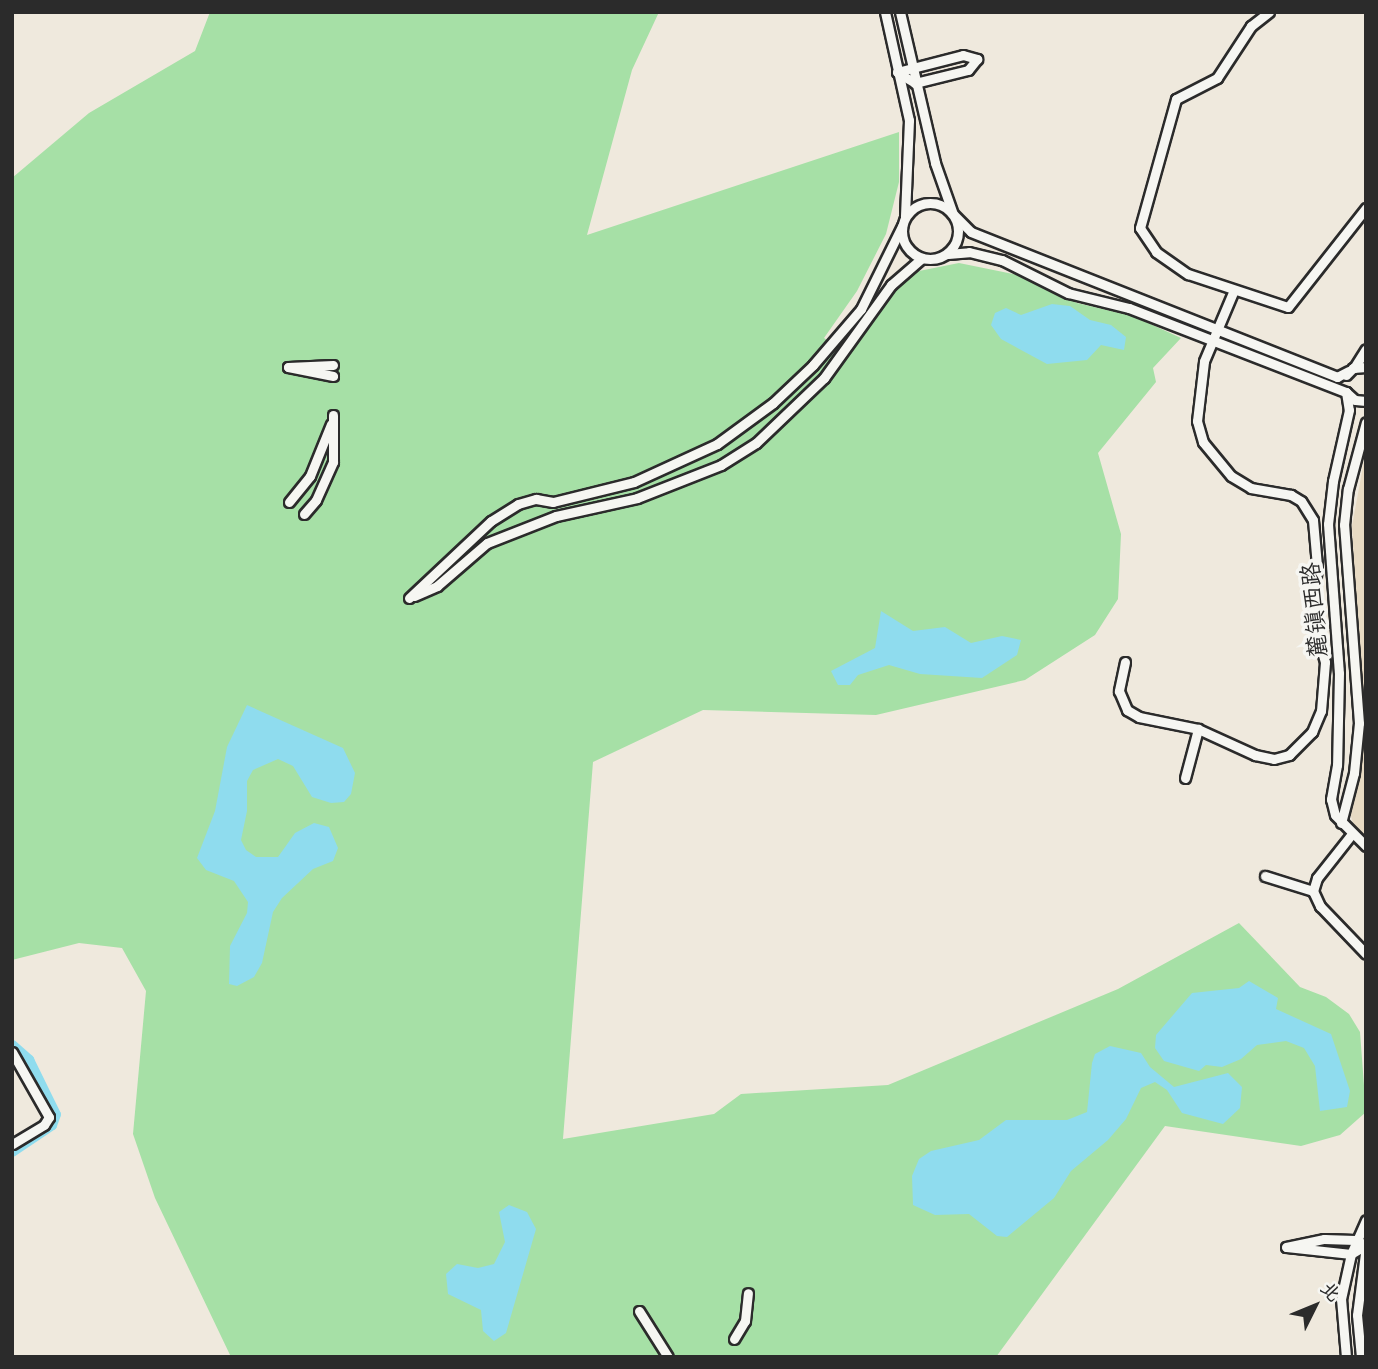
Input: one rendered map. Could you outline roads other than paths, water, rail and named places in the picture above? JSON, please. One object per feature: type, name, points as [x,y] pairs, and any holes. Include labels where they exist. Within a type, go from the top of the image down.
[{"type":"street","points":[[885,12],[909,120],[911,155],[904,222],[906,246],[922,258]]},
{"type":"street","points":[[900,12],[935,163],[958,235],[948,254]]},
{"type":"street","points":[[1269,12],[1251,26],[1217,78],[1176,99],[1140,228],[1156,252],[1178,268],[1280,307],[1294,303],[1366,208]]},
{"type":"street","points":[[963,55],[977,59],[968,69],[915,83],[897,72],[963,55]]},
{"type":"street","points":[[1366,367],[1352,369],[1337,377],[1218,328],[1007,250],[971,232],[945,207],[923,204],[904,222],[864,312],[824,378],[756,443],[721,466],[637,498],[516,531],[488,543],[436,586],[409,598],[491,522],[518,504],[536,499],[553,502],[634,482],[717,444],[813,365],[864,312],[891,285],[922,258],[969,252],[1002,260],[1068,293],[1129,308],[1366,401]]},
{"type":"street","points":[[1002,260],[1007,250]]},
{"type":"street","points":[[1125,662],[1119,691],[1127,710],[1139,718],[1198,729],[1255,755],[1274,759],[1289,755],[1312,732],[1326,679],[1312,617],[1317,566],[1313,520],[1307,509],[1291,495],[1251,488],[1231,476],[1203,442],[1198,421],[1200,386],[1213,339],[1234,290]]},
{"type":"street","points":[[1129,308],[1133,296]]},
{"type":"street","points":[[1352,369],[1366,349]]},
{"type":"street","points":[[333,365],[288,367],[333,376]]},
{"type":"street","name":"麓镇西路","points":[[1341,823],[1331,799],[1337,765],[1339,673],[1328,524],[1332,481],[1349,410],[1344,382],[1352,369]]},
{"type":"street","points":[[289,502],[321,456],[333,415],[333,462],[316,500],[304,514]]},
{"type":"street","points":[[1366,422],[1348,489],[1345,526],[1359,723],[1354,773],[1341,823],[1358,841],[1366,855]]},
{"type":"street","points":[[1185,778],[1198,729]]},
{"type":"street","points":[[1358,841],[1317,878],[1313,891],[1320,906],[1366,954]]},
{"type":"street","points":[[1265,876],[1313,891]]},
{"type":"street","points":[[12,1052],[48,1117],[44,1125],[12,1144]]},
{"type":"street","points":[[1346,1357],[1341,1299],[1355,1240],[1366,1220]]},
{"type":"street","points":[[1324,1239],[1355,1240],[1366,1246],[1351,1254],[1286,1247],[1324,1239]]},
{"type":"street","points":[[1361,1357],[1357,1315],[1366,1246]]},
{"type":"street","points":[[734,1339],[745,1321],[748,1293]]},
{"type":"street","points":[[639,1311],[668,1357]]},
{"type":"water","points":[[1052,304],[1070,306],[1090,320],[1111,325],[1126,337],[1124,350],[1101,345],[1087,360],[1047,364],[1001,339],[991,325],[995,313],[1006,308],[1021,315]]},
{"type":"water","points":[[881,611],[913,631],[945,627],[971,643],[1002,636],[1021,640],[1017,655],[982,678],[920,674],[889,665],[858,675],[850,685],[838,685],[831,671],[875,648]]},
{"type":"water","points":[[247,705],[343,748],[355,773],[351,794],[344,802],[331,803],[312,797],[293,766],[278,759],[253,770],[247,781],[247,811],[241,840],[246,850],[256,857],[278,857],[295,833],[314,823],[329,827],[338,848],[333,861],[313,869],[282,898],[273,912],[262,963],[254,977],[237,986],[229,984],[230,946],[247,913],[248,902],[234,881],[206,870],[197,858],[215,811],[227,747]]},
{"type":"water","points":[[1249,981],[1278,998],[1276,1009],[1331,1034],[1350,1091],[1347,1107],[1320,1111],[1315,1066],[1304,1048],[1286,1041],[1257,1045],[1241,1059],[1222,1067],[1206,1065],[1199,1071],[1164,1061],[1155,1048],[1156,1035],[1192,993],[1239,988]]},
{"type":"water","points":[[1110,1046],[1141,1053],[1150,1067],[1174,1087],[1228,1073],[1242,1087],[1240,1108],[1223,1124],[1182,1113],[1167,1090],[1155,1082],[1141,1088],[1126,1119],[1108,1140],[1071,1171],[1054,1198],[1007,1237],[997,1236],[969,1214],[935,1215],[913,1205],[912,1176],[919,1159],[931,1151],[979,1140],[1006,1120],[1067,1120],[1087,1112],[1095,1054]]},
{"type":"water","points":[[509,1205],[527,1212],[536,1229],[506,1333],[494,1341],[483,1331],[481,1310],[448,1294],[446,1274],[457,1264],[478,1268],[494,1264],[505,1242],[499,1212]]},
{"type":"waterway","points":[[12,1044],[29,1059],[56,1114],[52,1125],[12,1152]]}]
